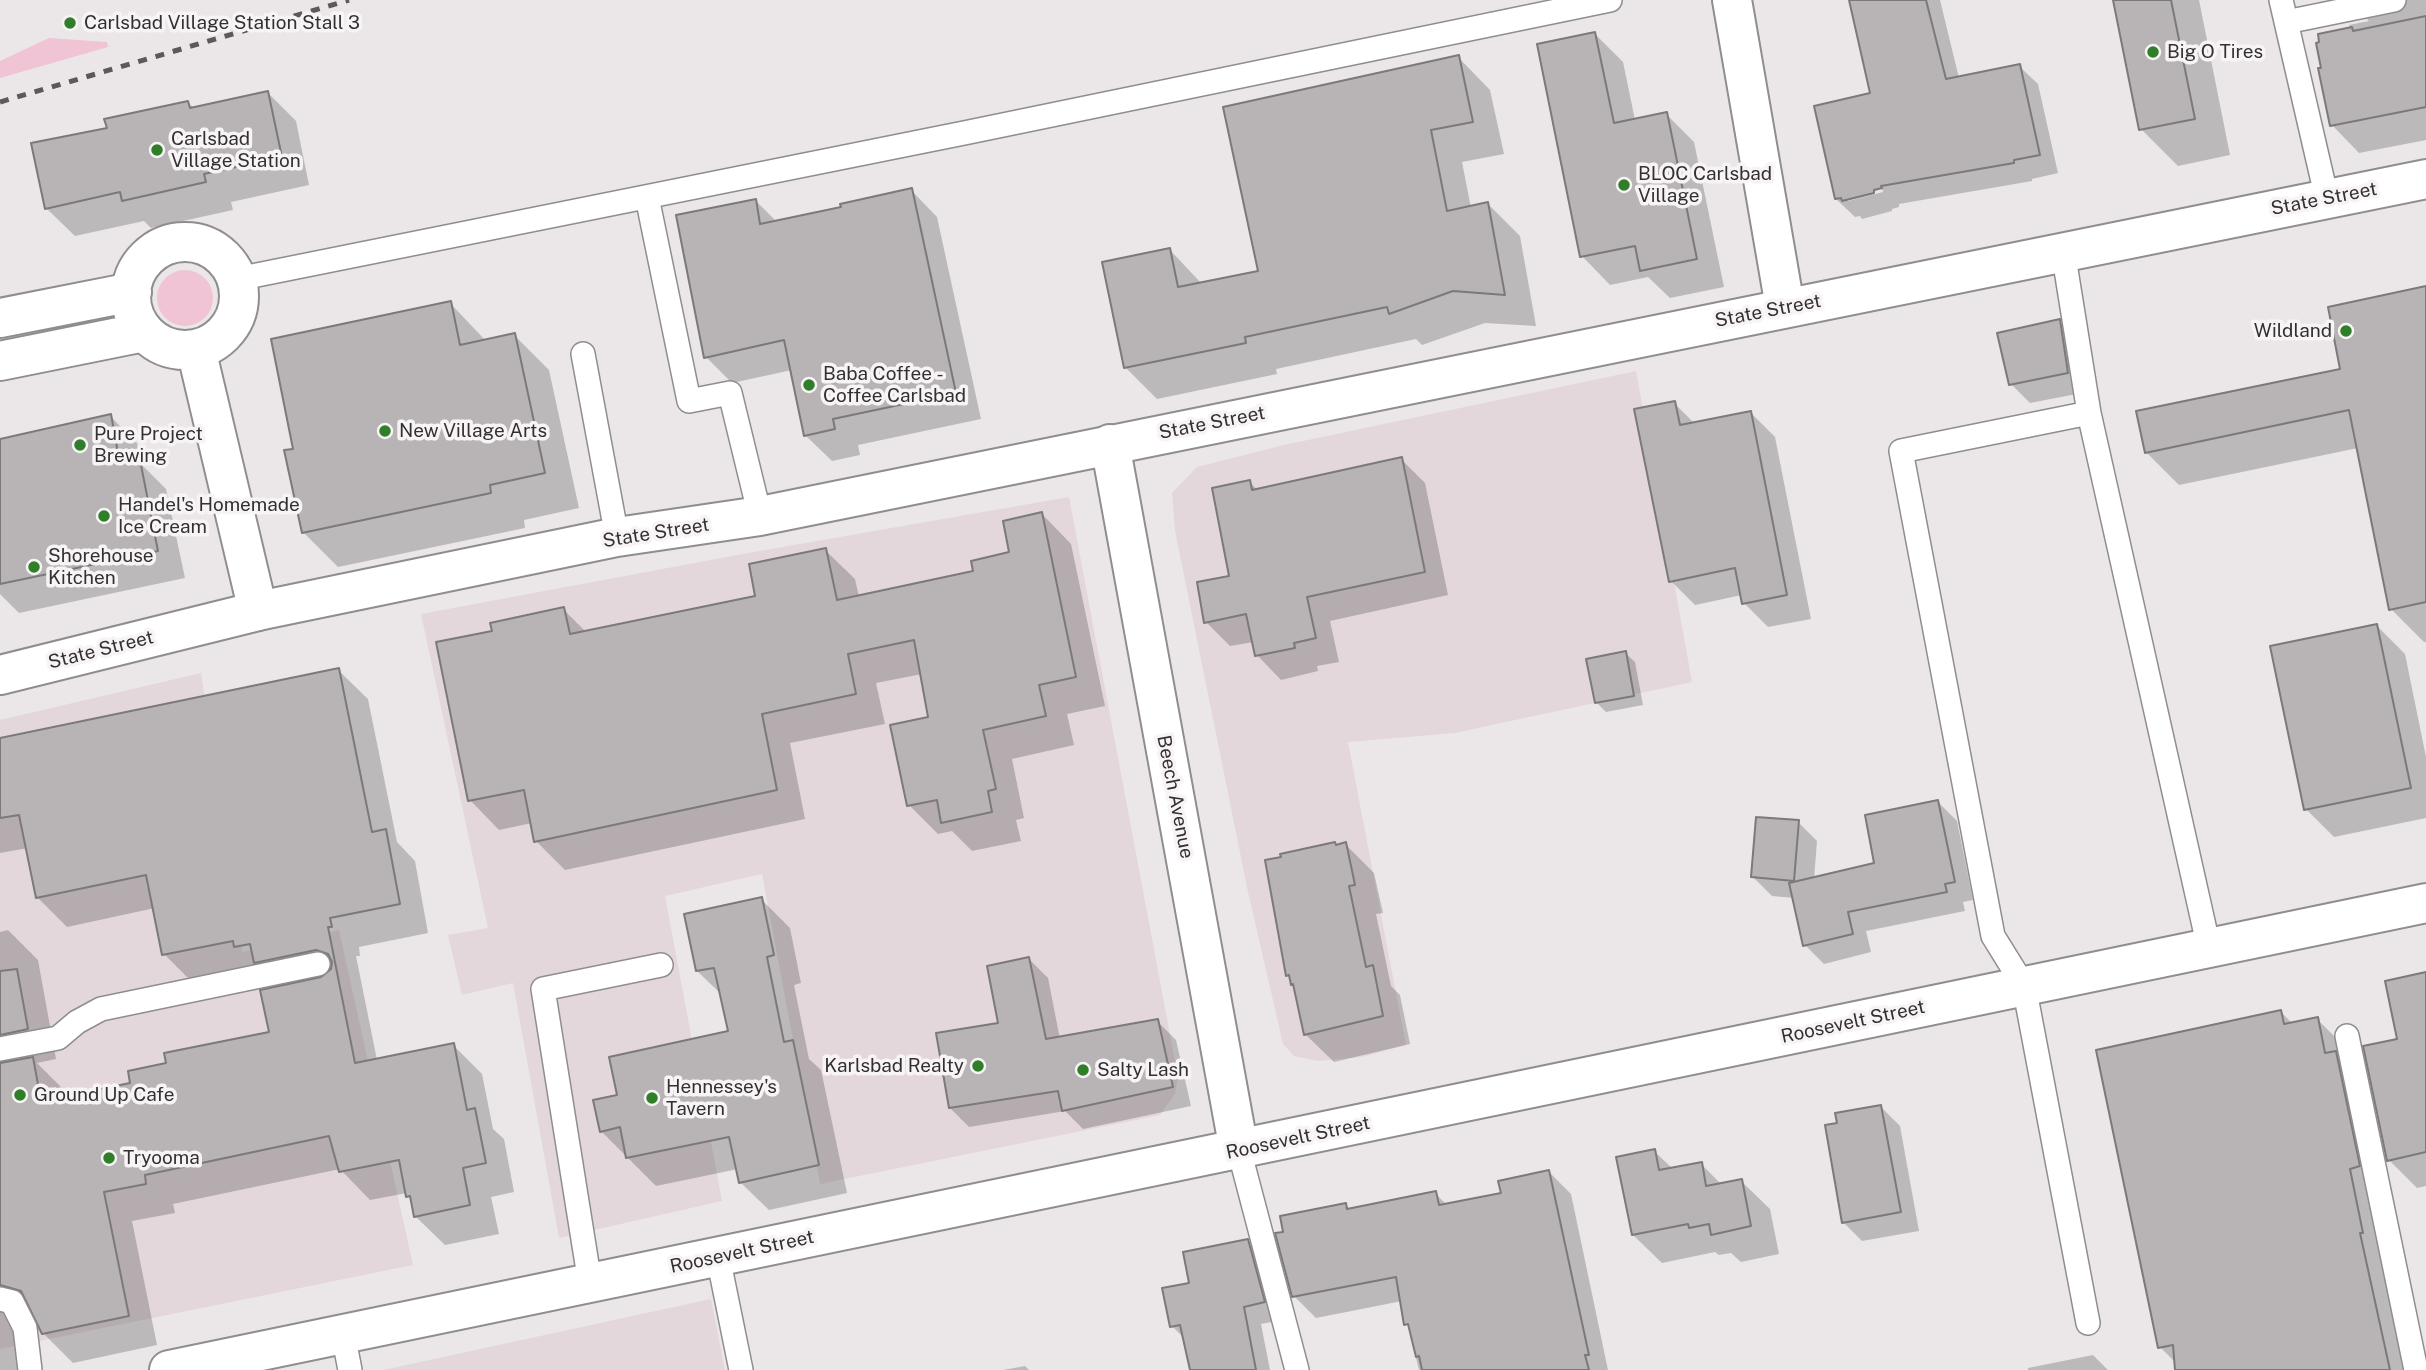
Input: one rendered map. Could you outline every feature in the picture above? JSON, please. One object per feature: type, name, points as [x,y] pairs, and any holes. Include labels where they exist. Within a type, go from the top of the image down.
[{"type":"street","points":[[1732,0],[1785,307]]},
{"type":"street","name":"State Street","points":[[0,675],[258,611],[617,537],[760,516],[2426,179]]},
{"type":"street","points":[[179,243],[197,243],[214,251],[228,263],[237,279],[239,295],[232,323],[210,344],[196,349],[182,350],[155,341],[144,332],[132,306],[136,274],[146,258],[161,248],[179,243]]},
{"type":"street","points":[[0,318],[132,292]]},
{"type":"street","points":[[0,361],[144,332]]},
{"type":"street","points":[[196,349],[258,611]]},
{"type":"street","name":"Beech Avenue","points":[[1110,444],[1239,1150]]},
{"type":"street","name":"Roosevelt Street","points":[[169,1370],[346,1352],[590,1283],[2426,903]]},
{"type":"lane","points":[[237,279],[1610,0]]},
{"type":"lane","points":[[2328,199],[2284,11],[2394,0]]},
{"type":"lane","points":[[647,197],[689,401],[730,393],[760,516]]},
{"type":"lane","points":[[2063,251],[2088,412],[2208,948]]},
{"type":"lane","points":[[583,354],[617,537]]},
{"type":"lane","points":[[2088,412],[1901,451],[1993,936],[2024,986],[2088,1323]]},
{"type":"lane","points":[[0,1049],[58,1038],[77,1022],[101,1009],[318,964]]},
{"type":"lane","points":[[590,1283],[542,989],[661,965]]},
{"type":"lane","points":[[2347,1036],[2416,1370]]},
{"type":"lane","points":[[1239,1150],[1297,1370]]},
{"type":"lane","points":[[718,1257],[741,1370]]},
{"type":"lane","points":[[0,1298],[12,1302],[25,1328],[30,1370]]},
{"type":"shaded area","points":[[49,38],[107,42],[108,47],[0,78],[0,61]]},
{"type":"shaded area","points":[[185,270],[196,272],[205,278],[211,287],[211,309],[205,318],[196,324],[185,326],[174,324],[165,318],[159,309],[157,298],[159,287],[165,278],[174,272]]},
{"type":"shaded area","points":[[1636,371],[1692,682],[1455,733],[1348,742],[1406,1045],[1362,1057],[1318,1061],[1294,1056],[1283,1044],[1248,892],[1175,531],[1172,493],[1197,467],[1284,445]]},
{"type":"shaded area","points":[[1069,497],[1178,1077],[1175,1094],[1160,1115],[820,1184],[762,874],[665,896],[722,1201],[559,1238],[513,983],[462,995],[448,935],[488,928],[421,614]]},
{"type":"shaded area","points":[[201,673],[242,952],[339,930],[413,1265],[0,1349],[0,720]]},
{"type":"shaded area","points":[[711,1299],[725,1370],[383,1370]]},
{"type":"building","points":[[1849,0],[1926,0],[1946,79],[2020,64],[2040,155],[2014,160],[2014,163],[1881,186],[1882,188],[1874,190],[1874,193],[1842,201],[1841,198],[1835,199],[1814,106],[1870,93]]},
{"type":"building","name":"Big O Tires","points":[[2113,0],[2171,0],[2195,119],[2139,130]]},
{"type":"building","points":[[2426,16],[2426,107],[2330,126],[2318,68],[2321,68],[2316,43],[2319,42],[2318,34],[2352,27],[2353,31]]},
{"type":"building","name":"BLOC Carlsbad Village","points":[[1595,32],[1614,123],[1667,112],[1697,259],[1640,271],[1635,246],[1580,257],[1537,44]]},
{"type":"building","points":[[1459,55],[1473,122],[1431,130],[1447,211],[1488,202],[1505,295],[1453,291],[1389,314],[1387,307],[1245,337],[1246,343],[1124,368],[1102,262],[1170,248],[1178,287],[1258,271],[1223,107]]},
{"type":"building","name":"Carlsbad Village Station","points":[[268,91],[282,157],[204,174],[206,182],[122,201],[120,192],[45,209],[31,143],[107,128],[104,119],[188,101],[190,108]]},
{"type":"building","points":[[912,188],[956,393],[833,419],[835,429],[804,436],[784,340],[704,358],[676,215],[756,199],[760,224],[841,207],[840,204]]},
{"type":"building","points":[[2426,286],[2426,602],[2389,610],[2349,410],[2145,453],[2136,411],[2340,369],[2328,307]]},
{"type":"building","points":[[451,301],[460,345],[515,333],[545,473],[490,485],[491,493],[302,533],[284,450],[293,449],[271,339]]},
{"type":"building","points":[[2060,319],[2068,373],[2009,385],[1997,333]]},
{"type":"building","points":[[1675,401],[1680,425],[1751,411],[1787,595],[1742,604],[1735,568],[1669,582],[1634,409]]},
{"type":"building","points":[[111,414],[120,464],[140,460],[158,551],[0,584],[0,439]]},
{"type":"building","points":[[1402,457],[1425,572],[1307,597],[1316,638],[1294,643],[1295,648],[1255,656],[1246,614],[1204,623],[1197,582],[1229,576],[1212,488],[1250,480],[1252,490]]},
{"type":"building","points":[[1042,512],[1076,677],[1039,685],[1046,716],[983,730],[996,789],[988,791],[992,812],[941,823],[937,800],[907,806],[890,725],[928,717],[914,640],[848,654],[856,694],[762,714],[777,790],[534,842],[524,790],[468,801],[436,642],[492,631],[490,623],[564,607],[570,634],[755,596],[749,564],[826,548],[837,600],[973,571],[971,561],[1009,552],[1003,521]]},
{"type":"building","points":[[2377,624],[2411,788],[2304,810],[2270,646]]},
{"type":"building","points":[[1626,651],[1634,696],[1595,703],[1586,659]]},
{"type":"building","points":[[339,668],[372,832],[386,829],[400,904],[330,918],[332,927],[328,927],[355,1063],[454,1043],[467,1110],[475,1108],[486,1163],[463,1168],[470,1205],[414,1217],[410,1196],[406,1197],[399,1160],[339,1172],[329,1136],[145,1175],[146,1184],[104,1192],[129,1316],[42,1334],[21,1291],[0,1285],[0,1063],[33,1057],[41,1101],[130,1083],[128,1071],[166,1063],[164,1053],[269,1032],[260,990],[321,977],[331,969],[332,962],[328,954],[316,950],[254,963],[250,944],[234,947],[233,941],[162,955],[146,875],[36,898],[19,815],[0,818],[0,738]]},
{"type":"building","points":[[1938,800],[1955,882],[1945,884],[1947,892],[1848,912],[1853,934],[1803,946],[1789,883],[1874,863],[1865,815]]},
{"type":"building","points":[[1756,817],[1799,820],[1794,881],[1751,877]]},
{"type":"building","points":[[1335,842],[1336,845],[1346,842],[1355,885],[1349,886],[1366,967],[1373,965],[1383,1016],[1304,1035],[1293,984],[1291,985],[1289,975],[1286,976],[1265,860]]},
{"type":"building","points":[[762,897],[774,955],[767,957],[784,1042],[793,1040],[819,1165],[739,1183],[729,1137],[626,1158],[620,1127],[600,1132],[593,1100],[617,1095],[609,1057],[728,1031],[714,968],[696,971],[684,914]]},
{"type":"building","points":[[1029,957],[1046,1039],[1158,1019],[1173,1087],[1062,1111],[1058,1091],[949,1108],[936,1033],[998,1023],[987,966]]},
{"type":"building","points":[[17,969],[28,1029],[0,1035],[0,971]]},
{"type":"building","points":[[2426,972],[2426,1152],[2387,1161],[2363,1046],[2397,1039],[2385,981]]},
{"type":"building","points":[[2281,1010],[2284,1024],[2318,1017],[2325,1053],[2336,1051],[2360,1166],[2350,1169],[2363,1233],[2360,1233],[2390,1370],[2175,1370],[2173,1345],[2158,1348],[2096,1050]]},
{"type":"building","points":[[1881,1105],[1901,1212],[1842,1223],[1825,1125],[1837,1123],[1835,1113]]},
{"type":"building","points":[[1655,1149],[1659,1170],[1702,1162],[1706,1186],[1742,1179],[1751,1226],[1711,1235],[1709,1224],[1689,1228],[1688,1224],[1632,1235],[1616,1157]]},
{"type":"building","points":[[1549,1170],[1589,1355],[1585,1355],[1589,1370],[1422,1370],[1408,1324],[1404,1325],[1396,1277],[1292,1297],[1275,1233],[1283,1232],[1280,1216],[1346,1203],[1347,1209],[1436,1191],[1439,1205],[1501,1193],[1498,1181]]},
{"type":"building","points":[[1248,1239],[1265,1302],[1244,1307],[1256,1370],[1190,1370],[1180,1325],[1170,1327],[1162,1288],[1189,1283],[1183,1252]]},
{"type":"railway","points":[[0,102],[349,0]]},
{"type":"place","name":"Carlsbad Village Station Stall 3","points":[[70,23]]},
{"type":"place","name":"Big O Tires","points":[[2153,52]]},
{"type":"place","name":"Carlsbad Village Station","points":[[157,150]]},
{"type":"place","name":"BLOC Carlsbad Village","points":[[1624,185]]},
{"type":"place","name":"Wildland","points":[[2346,331]]},
{"type":"place","name":"Baba Coffee - Coffee Carlsbad","points":[[809,385]]},
{"type":"place","name":"New Village Arts","points":[[385,431]]},
{"type":"place","name":"Pure Project Brewing","points":[[80,445]]},
{"type":"place","name":"Handel's Homemade Ice Cream","points":[[104,516]]},
{"type":"place","name":"Shorehouse Kitchen","points":[[34,567]]},
{"type":"place","name":"Karlsbad Realty","points":[[978,1066]]},
{"type":"place","name":"Salty Lash","points":[[1083,1070]]},
{"type":"place","name":"Ground Up Cafe","points":[[20,1095]]},
{"type":"place","name":"Hennessey's Tavern","points":[[652,1098]]},
{"type":"place","name":"Tryooma","points":[[109,1158]]}]
